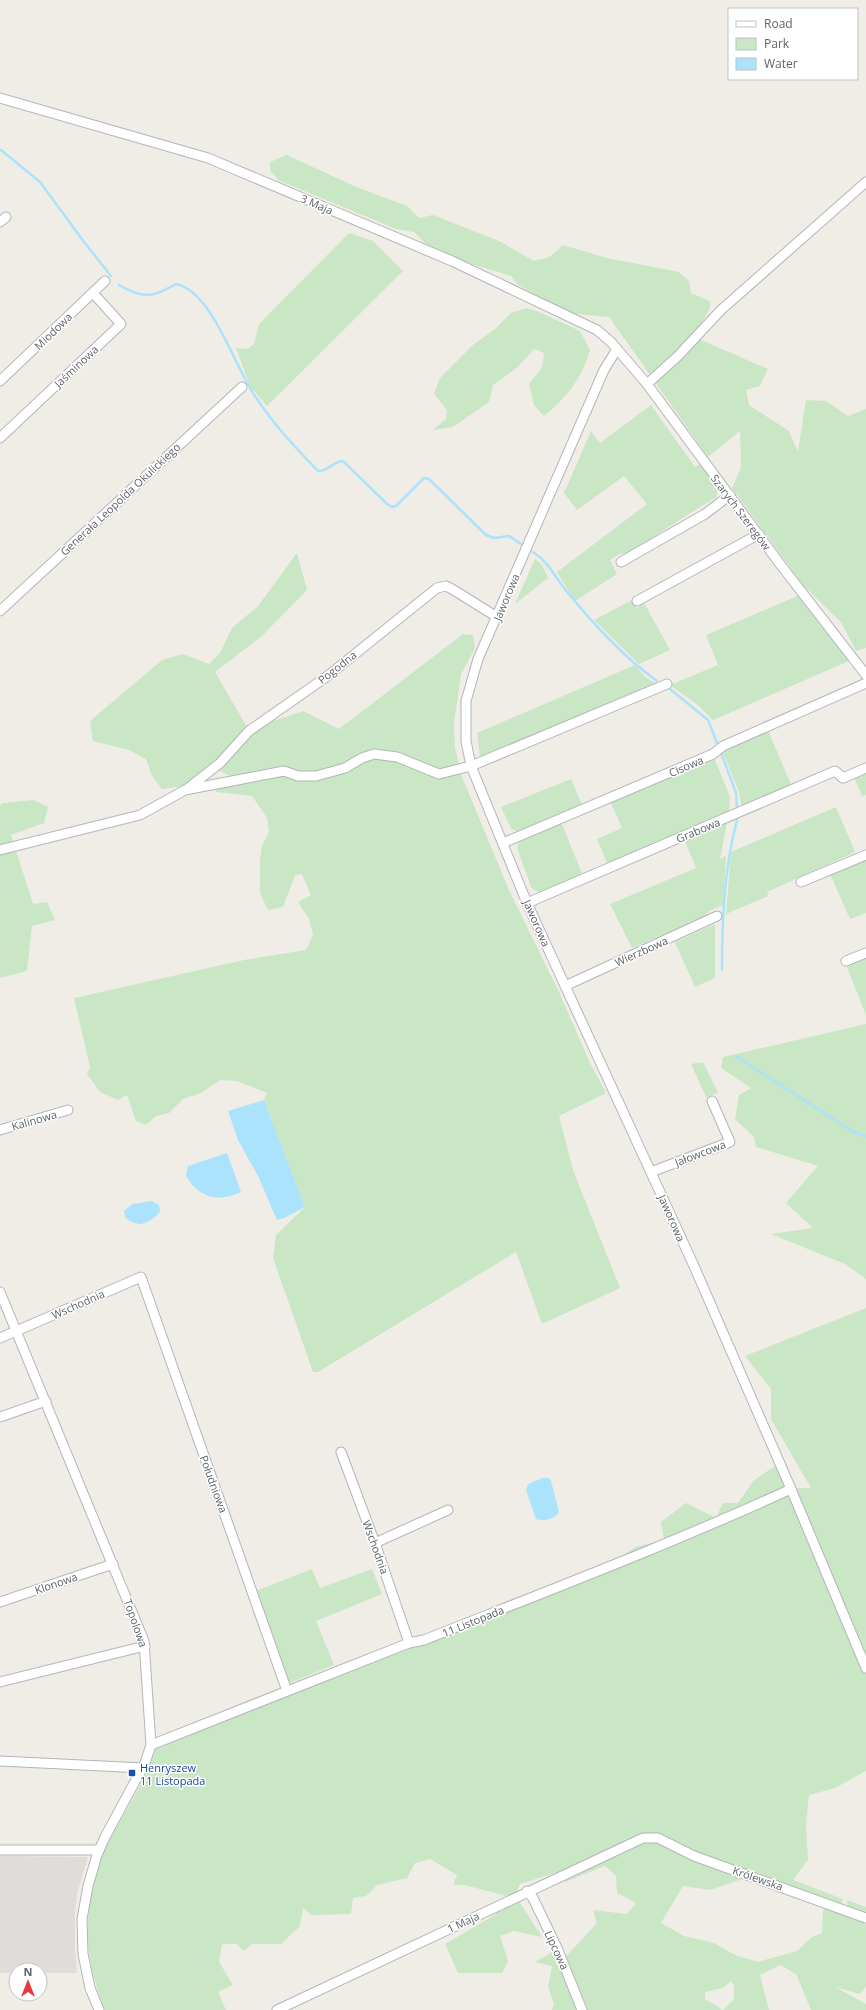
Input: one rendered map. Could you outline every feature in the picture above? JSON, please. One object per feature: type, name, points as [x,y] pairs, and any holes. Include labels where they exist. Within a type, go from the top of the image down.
[{"type":"street","name":"3 Maja","points":[[0,98],[208,158],[459,264],[597,330],[605,335],[617,349]]},
{"type":"street","points":[[647,384],[678,356],[721,310],[761,277],[801,238],[866,182]]},
{"type":"street","name":"Miodowa","points":[[0,381],[105,281]]},
{"type":"street","name":"Jaśminowa","points":[[0,438],[121,324],[93,293]]},
{"type":"street","name":"Szarych Szeregów","points":[[617,349],[647,384],[866,675]]},
{"type":"street","name":"Jaworowa","points":[[617,349],[604,370],[478,660],[466,701],[466,741],[471,766],[527,903],[651,1172],[791,1489],[866,1668]]},
{"type":"street","name":"Generała Leopolda Okulickiego","points":[[0,611],[242,387]]},
{"type":"street","points":[[621,562],[705,514],[730,495]]},
{"type":"street","points":[[637,601],[759,534]]},
{"type":"street","name":"Pogodna","points":[[185,790],[220,763],[249,732],[329,675],[428,593],[437,588],[446,586],[497,617]]},
{"type":"street","name":"Cisowa","points":[[503,843],[713,754],[723,746],[866,683]]},
{"type":"street","points":[[0,850],[140,815],[185,790],[284,771],[298,776],[316,776],[345,768],[362,758],[374,754],[397,757],[439,774],[471,766],[667,684]]},
{"type":"street","name":"Grabowa","points":[[527,903],[835,771],[843,778],[866,768]]},
{"type":"street","points":[[800,882],[866,854]]},
{"type":"street","name":"Wierzbowa","points":[[565,986],[717,916]]},
{"type":"street","points":[[846,961],[866,953]]},
{"type":"street","name":"Jałowcowa","points":[[651,1172],[730,1142],[712,1100]]},
{"type":"street","name":"Kalinowa","points":[[0,1130],[68,1110]]},
{"type":"street","name":"Wschodnia","points":[[0,1338],[17,1332],[80,1302],[141,1277]]},
{"type":"street","name":"Południowa","points":[[141,1277],[287,1691]]},
{"type":"street","name":"Topolowa","points":[[0,1292],[139,1626],[145,1646],[151,1745],[143,1768],[99,1850],[88,1886],[82,1919],[83,1954],[90,1988],[99,2010]]},
{"type":"street","points":[[0,1417],[46,1401]]},
{"type":"street","name":"Wschodnia","points":[[341,1452],[375,1543],[409,1643]]},
{"type":"street","name":"11 Listopada","points":[[151,1745],[409,1643],[424,1640],[561,1586],[791,1489]]},
{"type":"street","points":[[375,1543],[448,1510]]},
{"type":"street","name":"Klonowa","points":[[0,1602],[113,1564]]},
{"type":"street","points":[[0,1682],[145,1646]]},
{"type":"street","points":[[0,1760],[143,1768]]},
{"type":"street","name":"1 Maja","points":[[277,2010],[635,1840],[650,1838]]},
{"type":"street","name":"Królewska","points":[[650,1838],[658,1838],[694,1856],[866,1918]]},
{"type":"street","points":[[0,1850],[99,1850]]},
{"type":"street","name":"Lipcowa","points":[[528,1891],[533,1898],[558,1950],[582,2010]]},
{"type":"shaded area","points":[[0,1856],[88,1857],[77,1894],[75,1912],[75,1950],[77,1973],[48,1973],[48,1962],[8,1962],[8,1973],[0,1973]]},
{"type":"green space","points":[[287,155],[354,186],[407,206],[419,218],[433,215],[499,241],[534,261],[550,257],[563,245],[607,258],[679,272],[689,281],[691,293],[710,301],[710,308],[697,331],[701,340],[768,369],[760,386],[746,390],[749,405],[789,431],[798,452],[806,400],[826,401],[848,416],[866,409],[866,648],[856,651],[841,622],[803,585],[732,488],[741,468],[740,431],[708,457],[609,317],[569,313],[517,284],[511,276],[465,262],[429,247],[414,232],[396,229],[278,180],[270,170],[270,162]]},
{"type":"green space","points":[[349,233],[373,241],[403,271],[267,406],[250,386],[236,348],[248,349],[254,344],[259,324]]},
{"type":"green space","points":[[527,308],[537,311],[580,331],[590,350],[583,370],[566,395],[544,416],[534,405],[529,384],[542,368],[544,353],[534,349],[518,367],[493,385],[489,402],[453,427],[433,430],[446,419],[447,410],[434,394],[440,378],[473,345],[495,329],[511,313]]},
{"type":"green space","points":[[651,405],[695,467],[700,464],[718,490],[716,497],[626,554],[621,553],[610,560],[617,574],[575,601],[557,572],[647,504],[624,476],[577,510],[564,493],[591,431],[600,443]]},
{"type":"green space","points":[[297,553],[307,590],[262,636],[215,672],[248,729],[239,742],[273,721],[303,711],[339,729],[463,634],[473,635],[475,648],[461,674],[454,723],[455,748],[462,777],[509,890],[559,992],[590,1063],[606,1093],[559,1116],[573,1170],[620,1288],[542,1324],[516,1252],[318,1372],[313,1372],[273,1258],[276,1235],[305,1207],[264,1100],[267,1093],[237,1081],[220,1080],[201,1093],[183,1099],[169,1113],[156,1116],[146,1125],[136,1121],[127,1095],[118,1100],[100,1092],[87,1074],[90,1067],[74,998],[244,960],[306,950],[313,935],[309,919],[298,902],[311,895],[302,874],[295,875],[283,907],[268,910],[260,893],[260,859],[262,846],[269,832],[267,818],[252,796],[216,792],[216,786],[232,777],[214,768],[183,786],[162,789],[152,776],[146,759],[129,750],[93,741],[90,721],[162,660],[183,654],[209,664],[220,653],[232,628],[258,606]]},
{"type":"green space","points":[[535,559],[542,565],[548,578],[515,604]]},
{"type":"green space","points":[[800,595],[821,620],[849,661],[713,720],[699,706],[670,685],[718,665],[706,635]]},
{"type":"green space","points":[[632,600],[637,609],[643,601],[670,650],[639,664],[594,620]]},
{"type":"green space","points":[[635,665],[644,676],[656,684],[480,757],[477,733]]},
{"type":"green space","points":[[768,730],[792,787],[742,808],[739,792],[722,750]]},
{"type":"green space","points":[[712,759],[715,760],[730,797],[729,814],[608,865],[597,839],[622,828],[610,801]]},
{"type":"green space","points":[[866,772],[866,795],[862,796],[854,778]]},
{"type":"green space","points":[[571,779],[582,805],[519,833],[511,828],[501,807]]},
{"type":"green space","points":[[34,800],[48,807],[44,823],[11,835],[33,904],[47,902],[55,920],[32,926],[27,971],[0,978],[0,805],[3,803]]},
{"type":"green space","points":[[836,807],[855,852],[767,892],[768,896],[726,914],[731,852]]},
{"type":"green space","points":[[561,822],[583,876],[542,893],[532,889],[517,848],[520,840]]},
{"type":"green space","points":[[727,823],[720,859],[726,856],[723,905],[709,911],[704,917],[632,948],[610,904],[696,868],[685,841]]},
{"type":"green space","points":[[866,860],[866,913],[850,919],[830,874]]},
{"type":"green space","points":[[715,924],[715,978],[695,987],[675,942]]},
{"type":"green space","points":[[866,957],[866,1015],[846,965]]},
{"type":"green space","points":[[866,1024],[866,1279],[845,1264],[771,1234],[813,1228],[786,1203],[818,1166],[756,1147],[754,1137],[735,1119],[739,1095],[751,1088],[721,1068],[723,1057]]},
{"type":"green space","points":[[703,1062],[718,1093],[706,1097],[691,1064]]},
{"type":"green space","points":[[866,1308],[866,1771],[835,1788],[809,1795],[806,1825],[808,1860],[793,1880],[843,1899],[841,1905],[762,1876],[760,1873],[710,1890],[683,1886],[661,1923],[684,1936],[714,1943],[735,1955],[758,1962],[797,1951],[812,1937],[822,1933],[823,1911],[826,1905],[853,1915],[851,1921],[857,1917],[866,1925],[866,1987],[860,1994],[835,1987],[866,2004],[866,2010],[811,2010],[796,1974],[780,1965],[760,1975],[769,2010],[552,2010],[554,2003],[548,1987],[552,1966],[535,1962],[554,1951],[560,1963],[597,1923],[593,1910],[627,1914],[636,1903],[617,1893],[616,1876],[605,1866],[565,1882],[561,1871],[520,1884],[515,1895],[542,1937],[514,1931],[500,1936],[508,1961],[502,1973],[458,1973],[445,1944],[495,1915],[506,1896],[465,1885],[453,1885],[457,1875],[430,1859],[415,1863],[407,1878],[377,1885],[366,1896],[353,1898],[351,1914],[311,1915],[303,1908],[300,1926],[281,1944],[252,1944],[244,1951],[237,1944],[222,1944],[219,1962],[233,1985],[218,1992],[226,2010],[105,2010],[94,1976],[88,1942],[89,1908],[92,1891],[104,1850],[140,1787],[152,1761],[156,1747],[591,1578],[635,1547],[664,1540],[661,1522],[686,1503],[716,1518],[723,1503],[738,1503],[753,1481],[775,1466],[797,1488],[811,1488],[771,1419],[771,1389],[745,1356]],"holes":[[[731,1981],[734,1985],[734,1999],[723,2010],[705,1999],[705,1992],[723,1988]]]},
{"type":"green space","points":[[312,1569],[320,1588],[372,1569],[382,1594],[316,1621],[334,1665],[287,1684],[251,1593]]},
{"type":"green space","points":[[847,1900],[866,1907],[866,1915],[848,1908]]},
{"type":"water","points":[[264,1100],[305,1207],[277,1220],[258,1176],[238,1140],[228,1111]]},
{"type":"water","points":[[227,1153],[241,1192],[217,1198],[203,1194],[186,1176],[188,1166]]},
{"type":"water","points":[[152,1201],[159,1205],[160,1212],[151,1220],[143,1224],[139,1224],[130,1221],[125,1217],[124,1211],[133,1204]]},
{"type":"water","points":[[542,1478],[549,1478],[551,1481],[559,1512],[552,1518],[542,1520],[536,1519],[526,1490],[528,1484]]},
{"type":"waterway","points":[[1,150],[40,182],[111,276]]},
{"type":"waterway","points":[[119,285],[136,293],[148,295],[161,292],[176,284],[189,290],[201,301],[212,315],[222,332],[255,396],[269,416],[318,471],[325,470],[339,461],[343,461],[387,504],[392,507],[396,506],[424,478],[429,479],[486,535],[494,538],[509,536],[521,544]]},
{"type":"waterway","points":[[533,552],[544,561],[568,593],[599,628],[633,662],[657,681]]},
{"type":"waterway","points":[[670,689],[708,720],[717,743]]},
{"type":"waterway","points":[[722,755],[736,793],[737,808]]},
{"type":"waterway","points":[[722,970],[725,895],[729,857],[737,820]]},
{"type":"waterway","points":[[737,1057],[855,1133],[866,1136]]},
{"type":"place","name":"Henryszew 11 Listopada","points":[[132,1773]]}]
